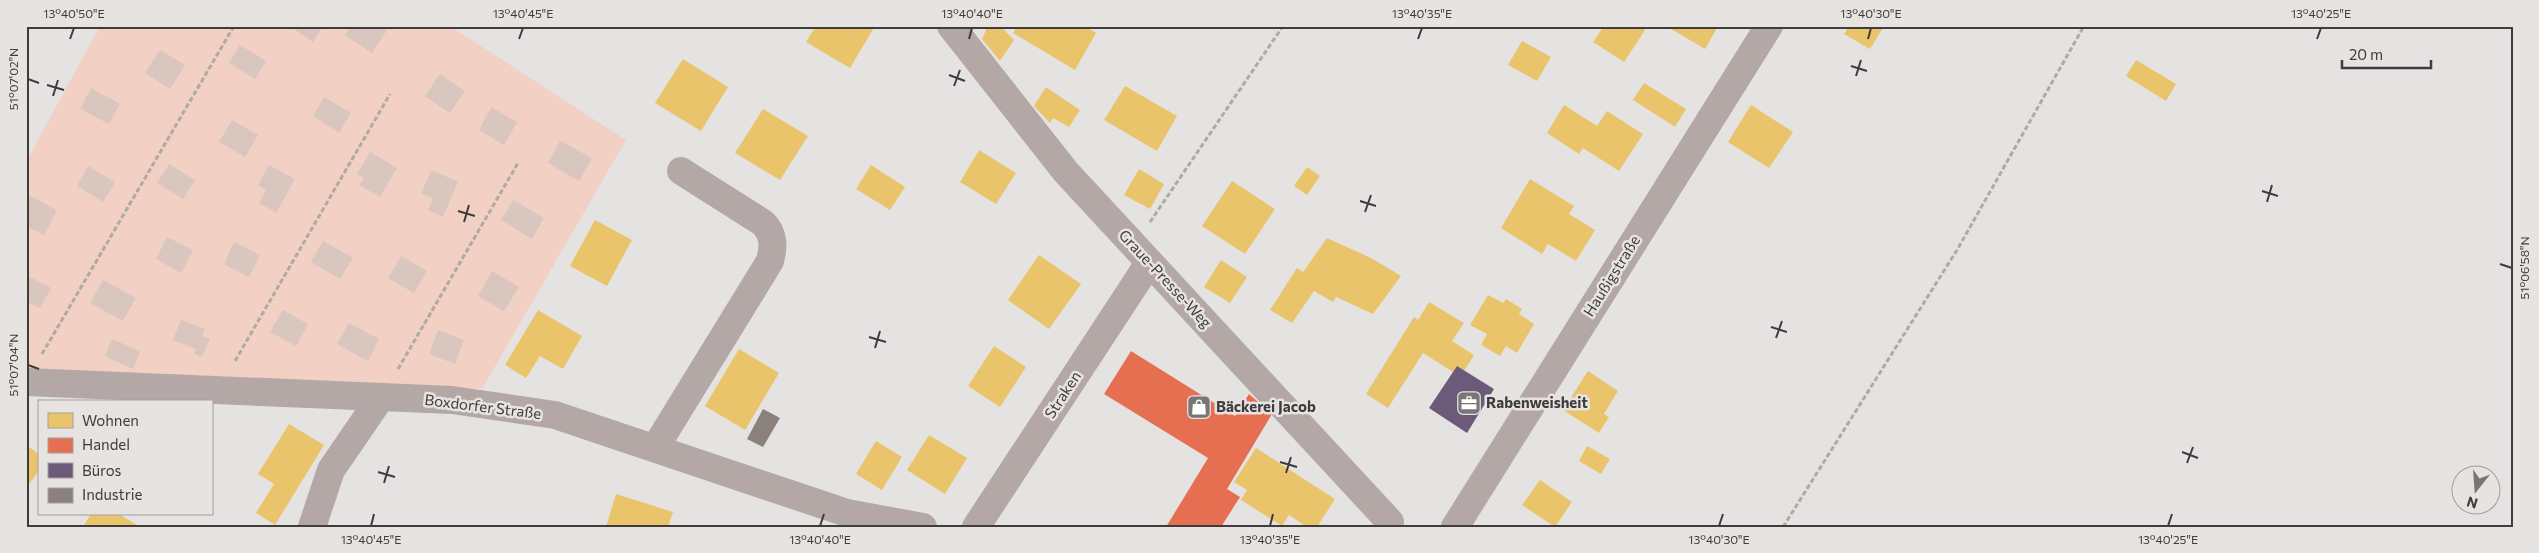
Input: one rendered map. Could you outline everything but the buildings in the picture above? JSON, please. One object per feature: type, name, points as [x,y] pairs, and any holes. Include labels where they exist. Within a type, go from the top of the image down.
[{"type":"street","name":"Graue-Presse-Weg","points":[[951,26],[1066,172],[1390,522]]},
{"type":"street","name":"Haußigstraße","points":[[1455,527],[1769,26]]},
{"type":"street","points":[[655,448],[770,261],[773,251],[769,229],[763,223],[681,171]]},
{"type":"street","name":"Straken","points":[[976,527],[1142,255]]},
{"type":"street","name":"Boxdorfer Straße","points":[[26,382],[452,400],[555,416],[846,513],[923,527]]},
{"type":"street","points":[[312,527],[330,470],[381,397]]},
{"type":"path","points":[[41,356],[234,26]]},
{"type":"path","points":[[1142,255],[1283,26]]},
{"type":"path","points":[[1783,527],[1957,250],[2084,26]]},
{"type":"path","points":[[218,390],[390,94]]},
{"type":"path","points":[[381,397],[518,163]]},
{"type":"shaded area","points":[[100,26],[450,26],[626,140],[482,389],[26,373],[26,162]]},
{"type":"place","name":"Rabenweisheit","points":[[1469,403]]},
{"type":"place","name":"Bäckerei Jacob","points":[[1199,407]]}]
